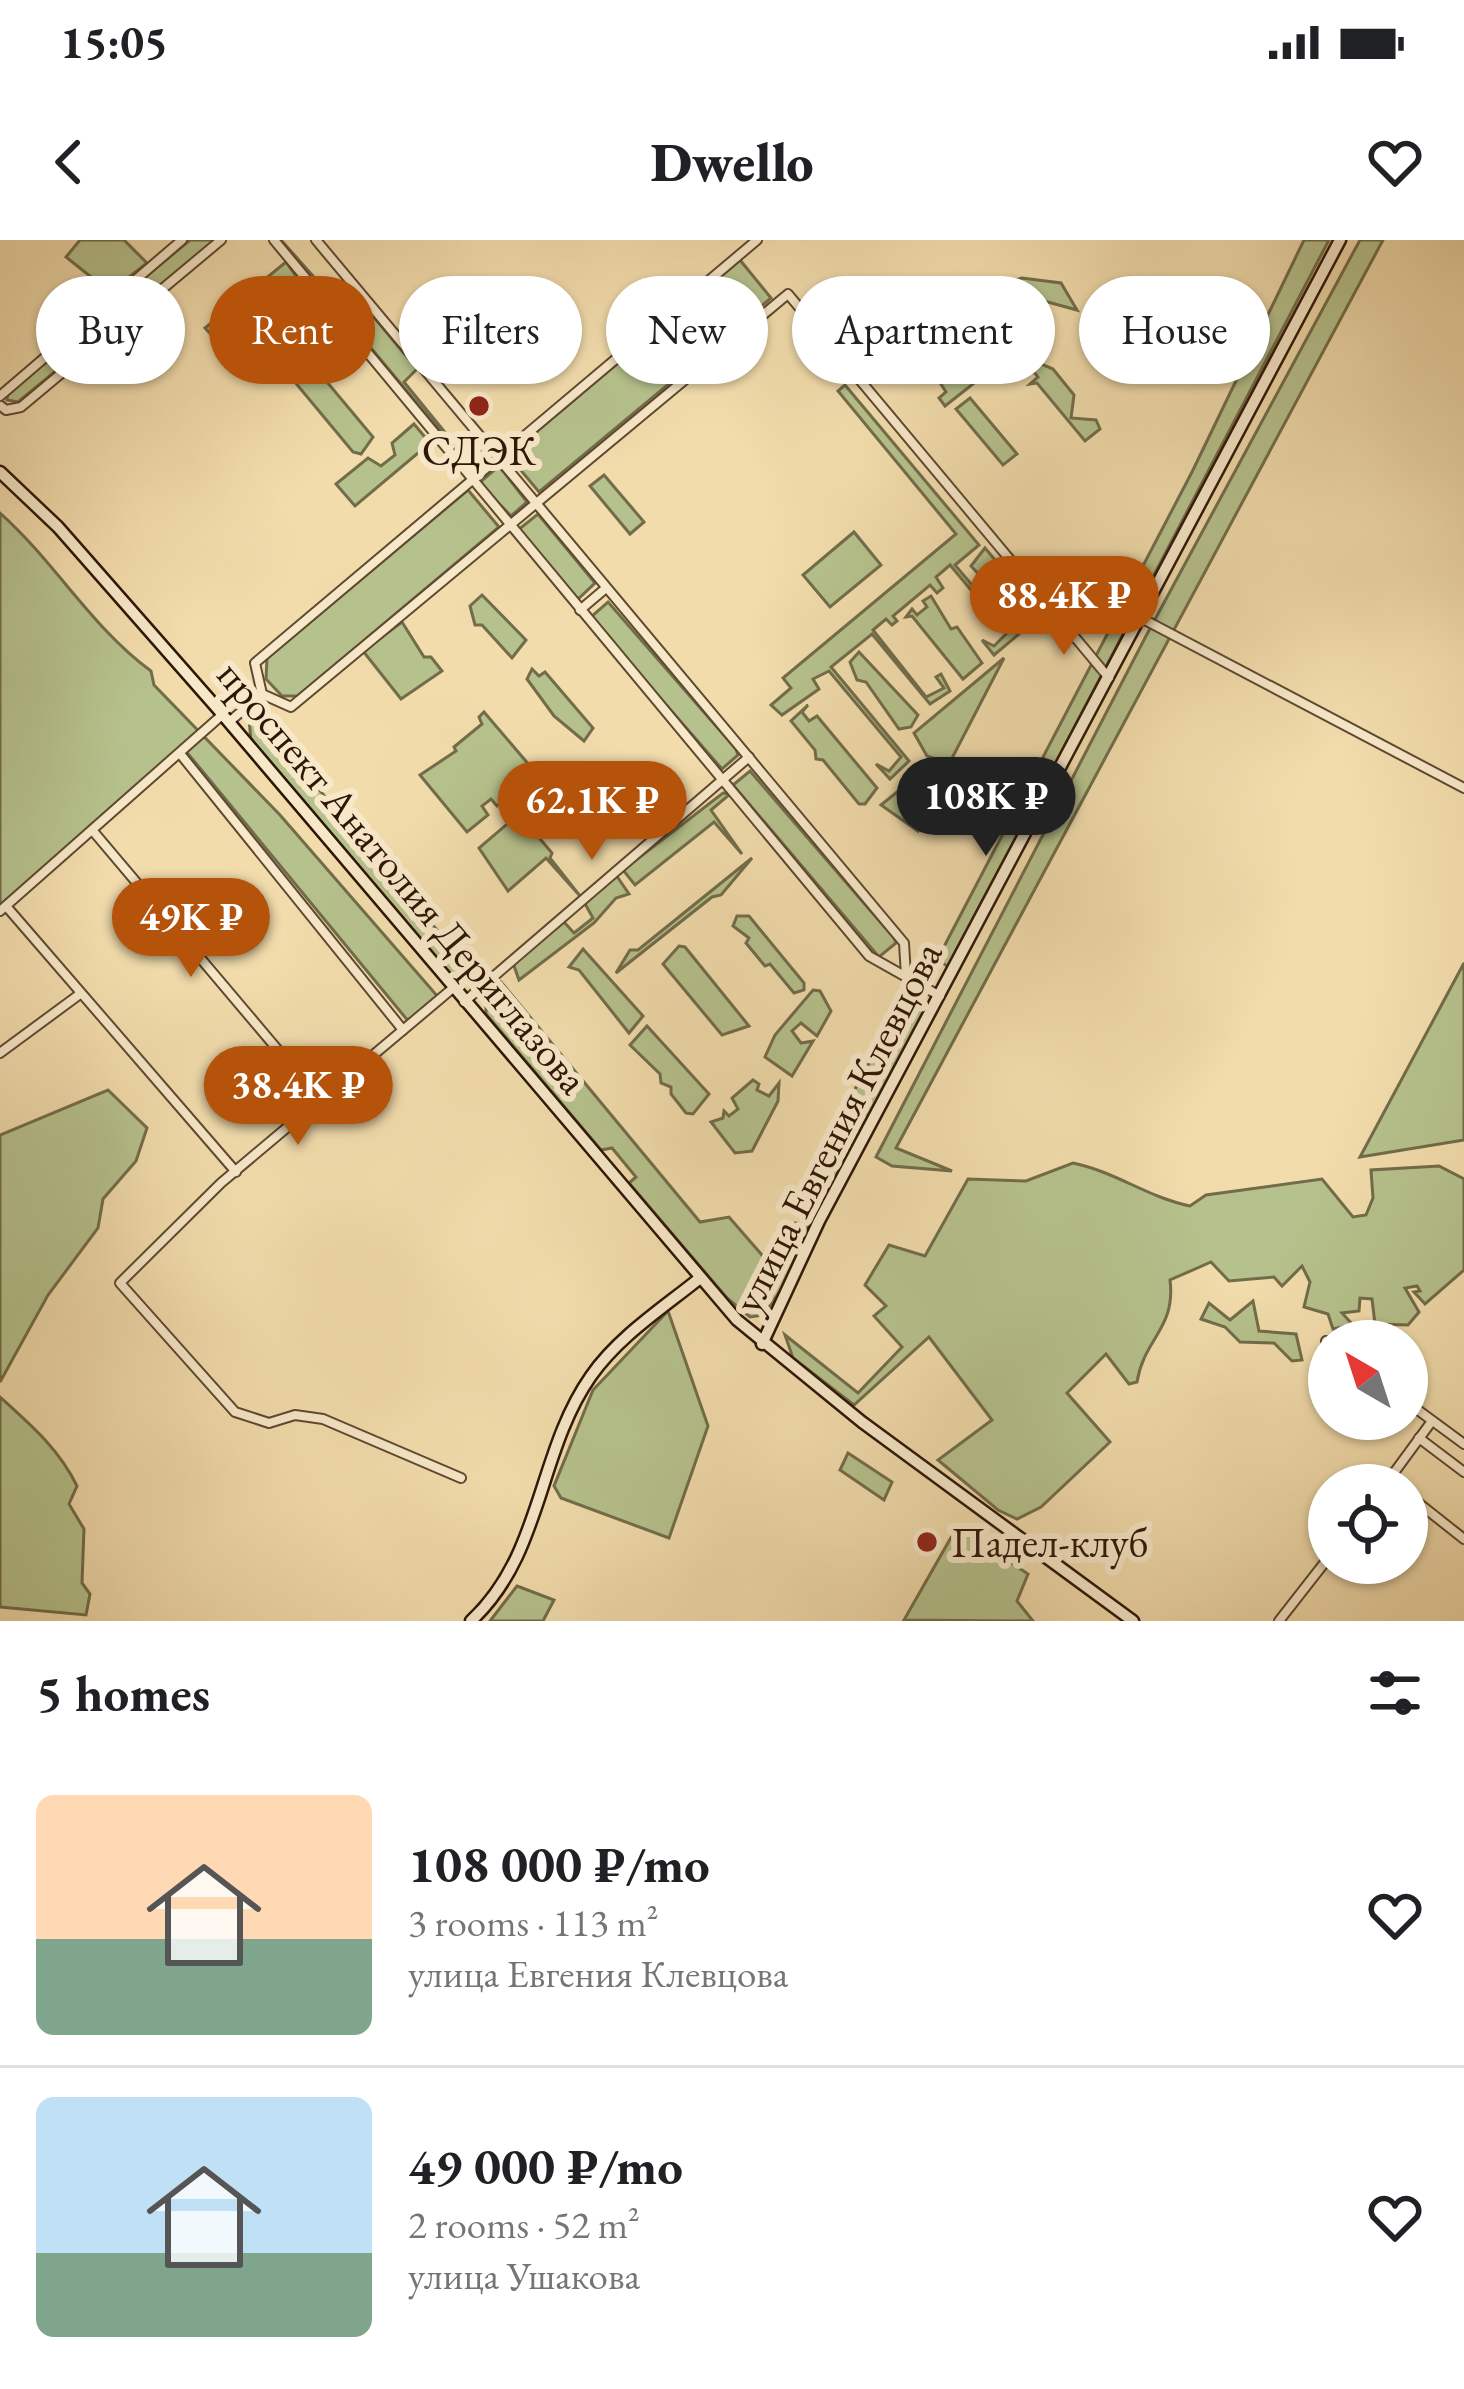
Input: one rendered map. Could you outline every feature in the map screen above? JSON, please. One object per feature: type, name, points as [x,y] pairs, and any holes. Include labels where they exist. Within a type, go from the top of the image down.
[{"type":"main road","name":"улица Евгения Клевцова","points":[[762,1344],[819,1221],[1340,240]]},
{"type":"main road","name":"проспект Анатолия Дериглазова","points":[[0,472],[58,527],[225,718],[749,1332],[1133,1621]]},
{"type":"main road","points":[[471,1621],[495,1597],[520,1556],[590,1378],[623,1341],[700,1277]]},
{"type":"street","points":[[182,240],[0,403],[6,410],[20,407],[221,240]]},
{"type":"street","points":[[274,240],[869,956],[941,997]]},
{"type":"street","points":[[316,240],[904,943],[906,976]]},
{"type":"street","points":[[714,276],[757,240]]},
{"type":"street","points":[[768,310],[788,294],[1108,678]]},
{"type":"street","points":[[262,694],[255,663],[606,367]]},
{"type":"street","points":[[262,694],[291,707],[676,384]]},
{"type":"street","points":[[580,610],[607,587]]},
{"type":"street","points":[[1141,618],[1464,788]]},
{"type":"street","points":[[236,1172],[3,908],[225,718],[262,694]]},
{"type":"street","points":[[182,756],[403,1030]]},
{"type":"street","points":[[464,1001],[749,757]]},
{"type":"street","points":[[93,831],[321,1101]]},
{"type":"street","points":[[453,988],[236,1172],[120,1283],[236,1412],[269,1423],[295,1415],[323,1419],[461,1478]]},
{"type":"street","points":[[0,1052],[80,994]]},
{"type":"street","points":[[1428,1418],[1464,1444]]},
{"type":"street","points":[[1428,1426],[1432,1421]]},
{"type":"street","points":[[1422,1440],[1464,1472]]},
{"type":"street","points":[[1428,1511],[1464,1539]]},
{"type":"street","points":[[1279,1621],[1308,1584]]},
{"type":"green space","points":[[80,240],[124,240],[147,263],[130,276],[90,276],[66,257]]},
{"type":"green space","points":[[190,240],[215,240],[171,276],[147,276]]},
{"type":"green space","points":[[1304,240],[1329,240],[1270,353],[1270,310]]},
{"type":"green space","points":[[1360,240],[1383,240],[896,1148],[952,1171],[892,1166],[876,1157],[1146,636]]},
{"type":"green space","points":[[740,260],[753,276],[721,276]]},
{"type":"green space","points":[[286,262],[296,276],[269,276]]},
{"type":"green space","points":[[1055,282],[1061,283],[1077,310],[1055,304]]},
{"type":"green space","points":[[375,319],[399,347],[399,382],[375,353]]},
{"type":"green space","points":[[36,368],[36,384],[40,384],[18,402],[7,400],[8,391]]},
{"type":"green space","points":[[1055,371],[1074,395],[1071,418],[1096,420],[1100,429],[1085,441],[1038,384],[1055,384]]},
{"type":"green space","points":[[606,373],[606,384],[669,384],[539,492],[508,455]]},
{"type":"green space","points":[[296,384],[329,384],[373,437],[361,454],[353,452]]},
{"type":"green space","points":[[401,384],[465,457],[481,446],[487,460],[471,468]]},
{"type":"green space","points":[[941,384],[973,384],[945,406],[939,398],[946,392]]},
{"type":"green space","points":[[1234,384],[1254,384],[949,967],[937,960]]},
{"type":"green space","points":[[845,385],[979,545],[955,565],[1010,630],[1019,634],[994,655],[982,640],[994,646],[1007,633],[950,565],[936,577],[943,588],[937,593],[930,585],[893,616],[897,621],[892,625],[886,619],[873,630],[926,697],[944,688],[936,677],[941,674],[950,691],[930,704],[872,634],[831,667],[909,761],[890,779],[876,764],[889,771],[901,757],[829,671],[813,679],[819,689],[782,715],[771,705],[791,688],[783,678],[956,534],[838,391]]},
{"type":"green space","points":[[970,398],[1017,454],[1003,465],[956,409]]},
{"type":"green space","points":[[414,424],[430,443],[355,506],[336,484],[368,458],[381,466],[395,455],[392,443]]},
{"type":"green space","points":[[499,466],[527,502],[511,516],[479,483]]},
{"type":"green space","points":[[604,475],[644,522],[630,534],[590,486]]},
{"type":"green space","points":[[468,490],[499,527],[298,696],[282,696],[266,679],[267,658]]},
{"type":"green space","points":[[0,513],[110,635],[151,671],[154,685],[280,815],[439,998],[409,1022],[185,750],[0,906]]},
{"type":"green space","points":[[538,514],[595,583],[578,599],[518,530]]},
{"type":"green space","points":[[854,532],[881,565],[830,607],[803,575]]},
{"type":"green space","points":[[985,548],[1042,616],[1028,628],[971,566]]},
{"type":"green space","points":[[482,595],[526,640],[512,658],[482,625],[475,625],[470,606]]},
{"type":"green space","points":[[931,596],[951,629],[957,627],[982,663],[963,679],[912,616],[906,617],[912,609],[917,615],[927,607],[923,601]]},
{"type":"green space","points":[[608,602],[736,749],[738,755],[722,769],[593,621],[592,616]]},
{"type":"green space","points":[[402,622],[424,657],[431,657],[442,671],[401,699],[363,651]]},
{"type":"green space","points":[[859,652],[918,715],[911,727],[899,729],[866,682],[857,680],[850,662]]},
{"type":"green space","points":[[1004,658],[949,764],[927,756],[914,733]]},
{"type":"green space","points":[[532,669],[539,676],[545,672],[593,728],[584,741],[554,716],[527,679]]},
{"type":"green space","points":[[808,705],[802,712],[809,721],[817,716],[877,788],[865,804],[859,804],[823,760],[816,759],[815,750],[791,721]]},
{"type":"green space","points":[[484,712],[536,773],[497,806],[491,799],[482,806],[488,815],[467,832],[420,775],[456,751],[454,747],[482,724],[479,717]]},
{"type":"green space","points":[[249,718],[270,731],[478,979],[461,982],[449,975],[251,742]]},
{"type":"green space","points":[[925,768],[945,780],[918,831],[881,805],[913,779],[919,785],[928,778]]},
{"type":"green space","points":[[750,771],[894,938],[896,943],[879,957],[733,785]]},
{"type":"green space","points":[[723,793],[730,794],[711,810],[742,854],[714,822],[635,885],[623,870]]},
{"type":"green space","points":[[519,814],[580,896],[546,858],[508,891],[479,848]]},
{"type":"green space","points":[[752,858],[721,895],[712,897],[616,973],[630,950],[638,950]]},
{"type":"green space","points":[[616,875],[629,894],[616,898],[594,923],[519,980],[513,963],[564,922],[574,933],[593,918],[584,902]]},
{"type":"green space","points":[[737,916],[749,916],[804,983],[804,990],[794,993],[770,964],[765,966],[746,943],[749,938],[733,926]]},
{"type":"green space","points":[[679,946],[685,947],[749,1026],[722,1035],[663,964]]},
{"type":"green space","points":[[583,949],[643,1016],[629,1033],[579,970],[569,967]]},
{"type":"green space","points":[[1464,963],[1464,1140],[1360,1157]]},
{"type":"green space","points":[[501,982],[700,1222],[729,1217],[768,1262],[795,1223],[809,1224],[786,1282],[764,1315],[750,1317],[727,1298],[629,1183],[636,1177],[612,1148],[601,1150],[486,1014],[486,991]]},
{"type":"green space","points":[[911,986],[929,1007],[826,1204],[816,1209],[801,1204],[798,1194]]},
{"type":"green space","points":[[813,990],[820,991],[831,1011],[817,1036],[801,1023],[792,1031],[801,1043],[813,1041],[792,1076],[765,1057],[775,1035]]},
{"type":"green space","points":[[647,1026],[709,1094],[693,1114],[686,1113],[671,1087],[661,1083],[660,1074],[630,1045]]},
{"type":"green space","points":[[753,1080],[759,1084],[757,1090],[769,1096],[779,1083],[778,1101],[752,1151],[735,1153],[711,1122],[723,1118],[724,1111],[729,1116],[738,1109],[732,1098]]},
{"type":"green space","points":[[108,1090],[147,1128],[136,1161],[103,1199],[98,1228],[48,1295],[0,1382],[0,1135]]},
{"type":"green space","points":[[1073,1163],[1190,1206],[1206,1195],[1322,1179],[1353,1217],[1366,1215],[1373,1198],[1371,1170],[1439,1166],[1464,1179],[1464,1270],[1425,1304],[1414,1292],[1420,1291],[1417,1286],[1405,1288],[1419,1312],[1412,1320],[1375,1320],[1372,1299],[1360,1298],[1359,1311],[1342,1313],[1348,1320],[1330,1320],[1328,1314],[1304,1307],[1310,1282],[1302,1266],[1282,1286],[1274,1277],[1229,1281],[1211,1262],[1170,1280],[1168,1310],[1137,1382],[1129,1384],[1106,1354],[1067,1393],[1110,1442],[1041,1507],[1017,1519],[998,1510],[938,1460],[992,1420],[929,1337],[854,1405],[793,1358],[785,1335],[858,1393],[902,1347],[874,1316],[886,1306],[865,1285],[889,1245],[925,1256],[968,1179],[1026,1181]]},
{"type":"green space","points":[[1253,1301],[1259,1331],[1296,1334],[1302,1360],[1292,1361],[1274,1343],[1240,1342],[1225,1327],[1201,1319],[1209,1303],[1230,1320]]},
{"type":"green space","points":[[668,1311],[708,1426],[669,1538],[561,1498],[554,1486],[593,1390]]},
{"type":"green space","points":[[0,1397],[53,1449],[77,1486],[69,1504],[84,1529],[82,1583],[90,1594],[86,1615],[0,1607]]},
{"type":"green space","points":[[848,1453],[892,1482],[884,1500],[840,1470]]},
{"type":"green space","points":[[957,1527],[1028,1574],[1017,1601],[1033,1621],[904,1620]]},
{"type":"green space","points":[[517,1586],[554,1600],[543,1621],[490,1621]]},
{"type":"place","name":"СДЭК","points":[[479,406]]},
{"type":"place","name":"Падел-клуб","points":[[927,1542]]}]
